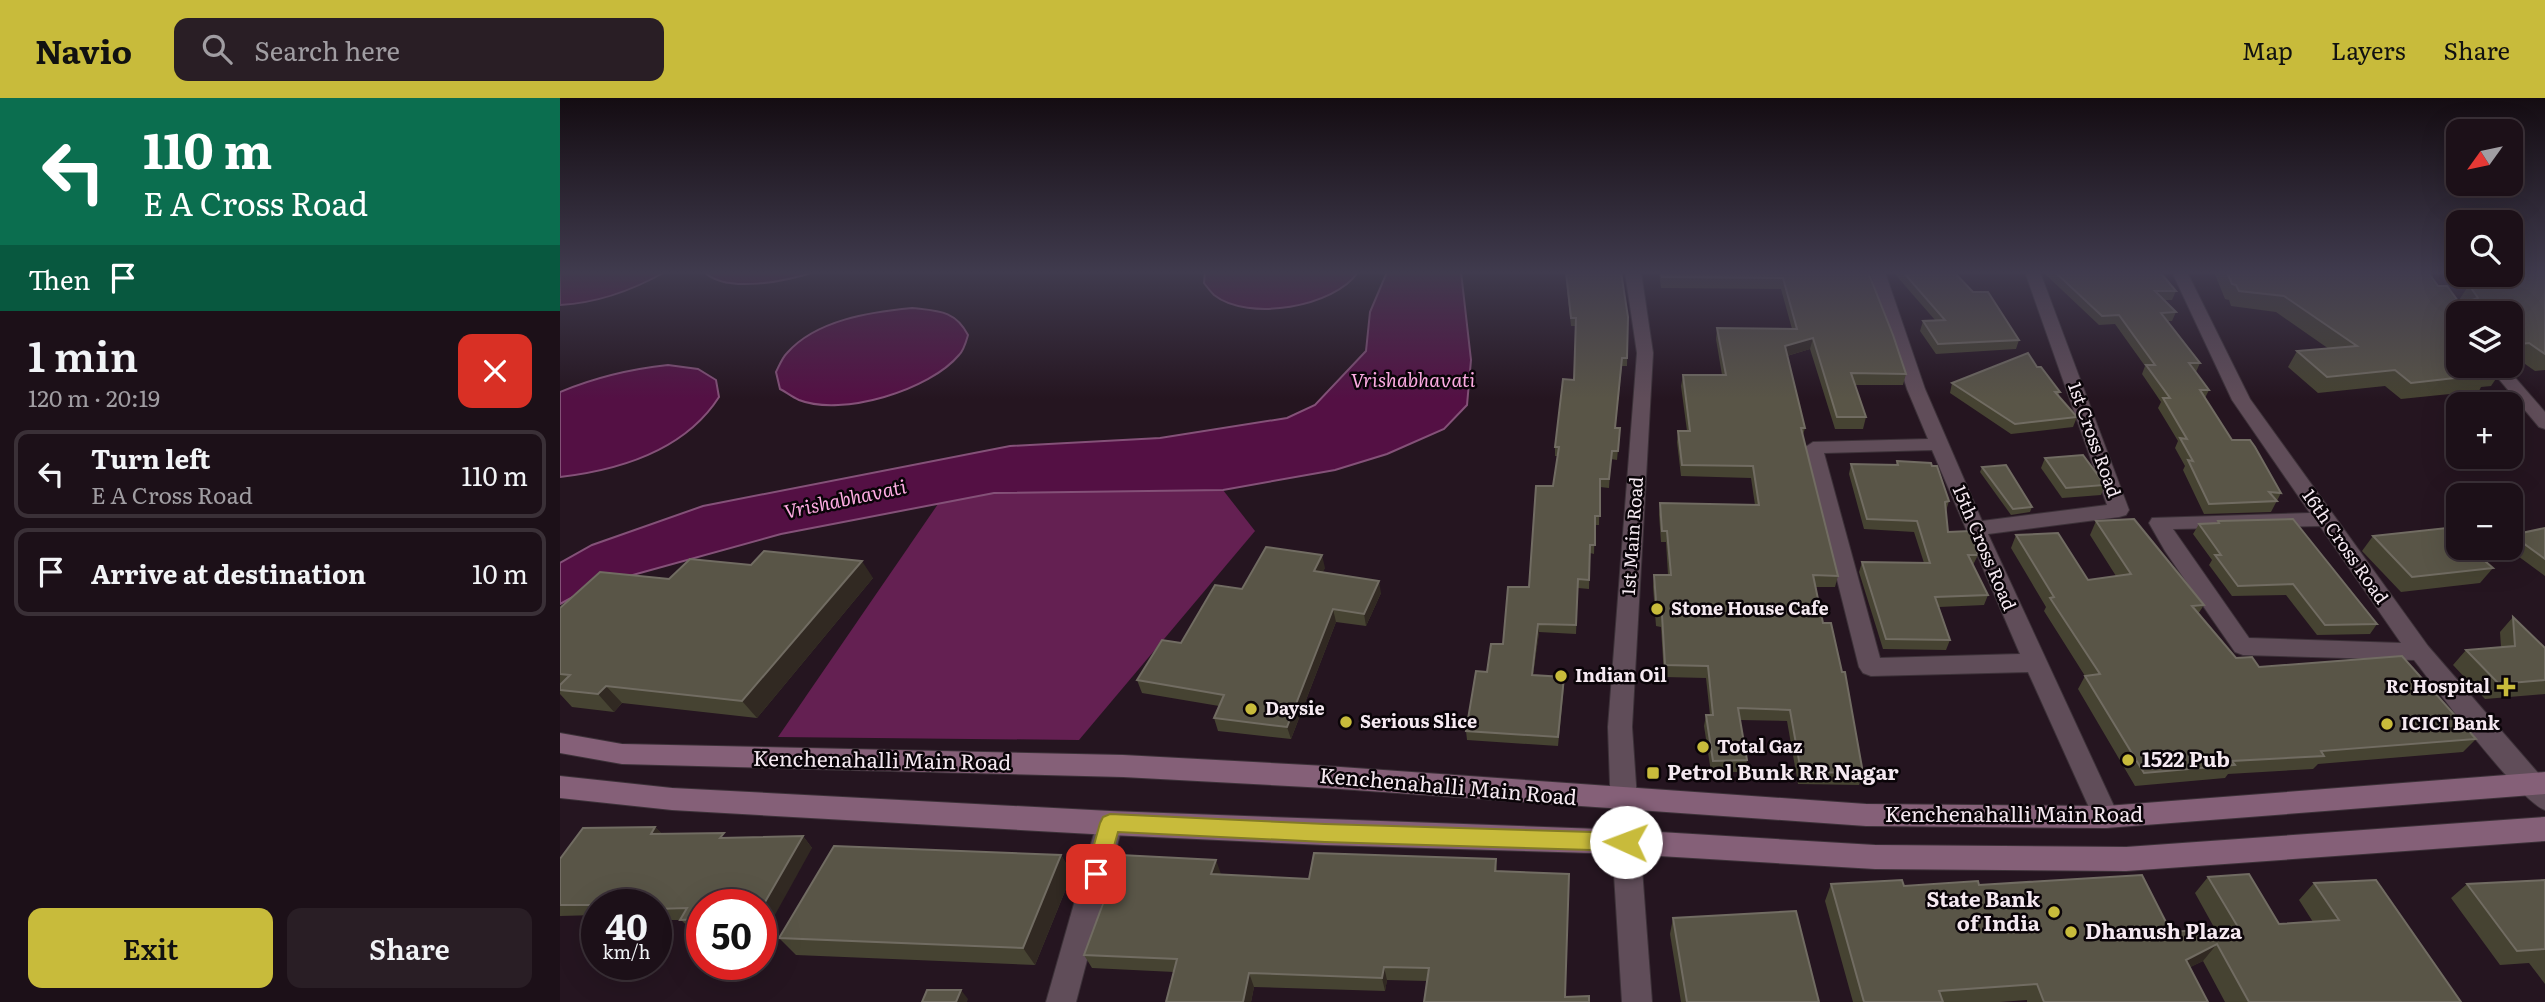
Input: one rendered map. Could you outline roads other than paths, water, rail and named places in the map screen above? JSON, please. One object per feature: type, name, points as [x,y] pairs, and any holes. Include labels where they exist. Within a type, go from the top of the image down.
[{"type":"main road","name":"Kenchenahalli Main Road","points":[[560,743],[622,754],[1123,766],[1259,773],[1866,815],[2106,817],[2541,789]]},
{"type":"main road","points":[[560,786],[672,799],[1110,823],[1338,834],[1626,842],[1875,857],[2126,859],[2545,829]]},
{"type":"street","name":"1st Main Road","points":[[1637,1002],[1620,727],[1645,353],[1639,314]]},
{"type":"street","name":"15th Cross Road","points":[[1891,314],[1916,389],[1975,529],[2033,663],[2106,817]]},
{"type":"street","name":"1st Cross Road","points":[[1975,529],[2119,510],[2047,314]]},
{"type":"street","name":"16th Cross Road","points":[[2199,314],[2241,400],[2420,652],[2541,789]]},
{"type":"street","points":[[2506,378],[2545,423]]},
{"type":"street","points":[[1940,444],[1813,449],[1871,667],[2033,663]]},
{"type":"street","points":[[2325,519],[2159,523],[2172,546],[2243,646],[2420,652]]},
{"type":"street","points":[[1061,1002],[1110,823]]},
{"type":"water","points":[[947,314],[968,335],[964,348],[946,368],[907,389],[884,397],[838,405],[817,404],[799,400],[780,389],[776,372],[787,353],[799,342],[828,325],[862,315]]},
{"type":"water","name":"Vrishabhavati","points":[[1370,314],[1466,314],[1471,360],[1467,405],[1444,429],[1387,454],[1335,470],[1223,490],[994,493],[781,534],[593,586],[560,604],[560,563],[592,545],[703,506],[1010,446],[1160,438],[1287,418],[1315,405],[1366,351]]},
{"type":"water","points":[[668,365],[698,369],[716,380],[719,397],[705,415],[670,444],[628,463],[560,477],[560,392],[613,374]]},
{"type":"place","name":"Stone House Cafe","points":[[1657,609]]},
{"type":"place","name":"Indian Oil","points":[[1561,676]]},
{"type":"place","name":"Rc Hospital","points":[[2506,687]]},
{"type":"place","name":"Daysie","points":[[1251,709]]},
{"type":"place","name":"Serious Slice","points":[[1346,722]]},
{"type":"place","name":"ICICI Bank","points":[[2387,724]]},
{"type":"place","name":"Total Gaz","points":[[1703,747]]},
{"type":"place","name":"1522 Pub","points":[[2128,760]]},
{"type":"place","name":"Petrol Bunk RR Nagar","points":[[1653,773]]},
{"type":"place","name":"State Bank of India","points":[[2054,912]]},
{"type":"place","name":"Dhanush Plaza","points":[[2071,932]]}]
